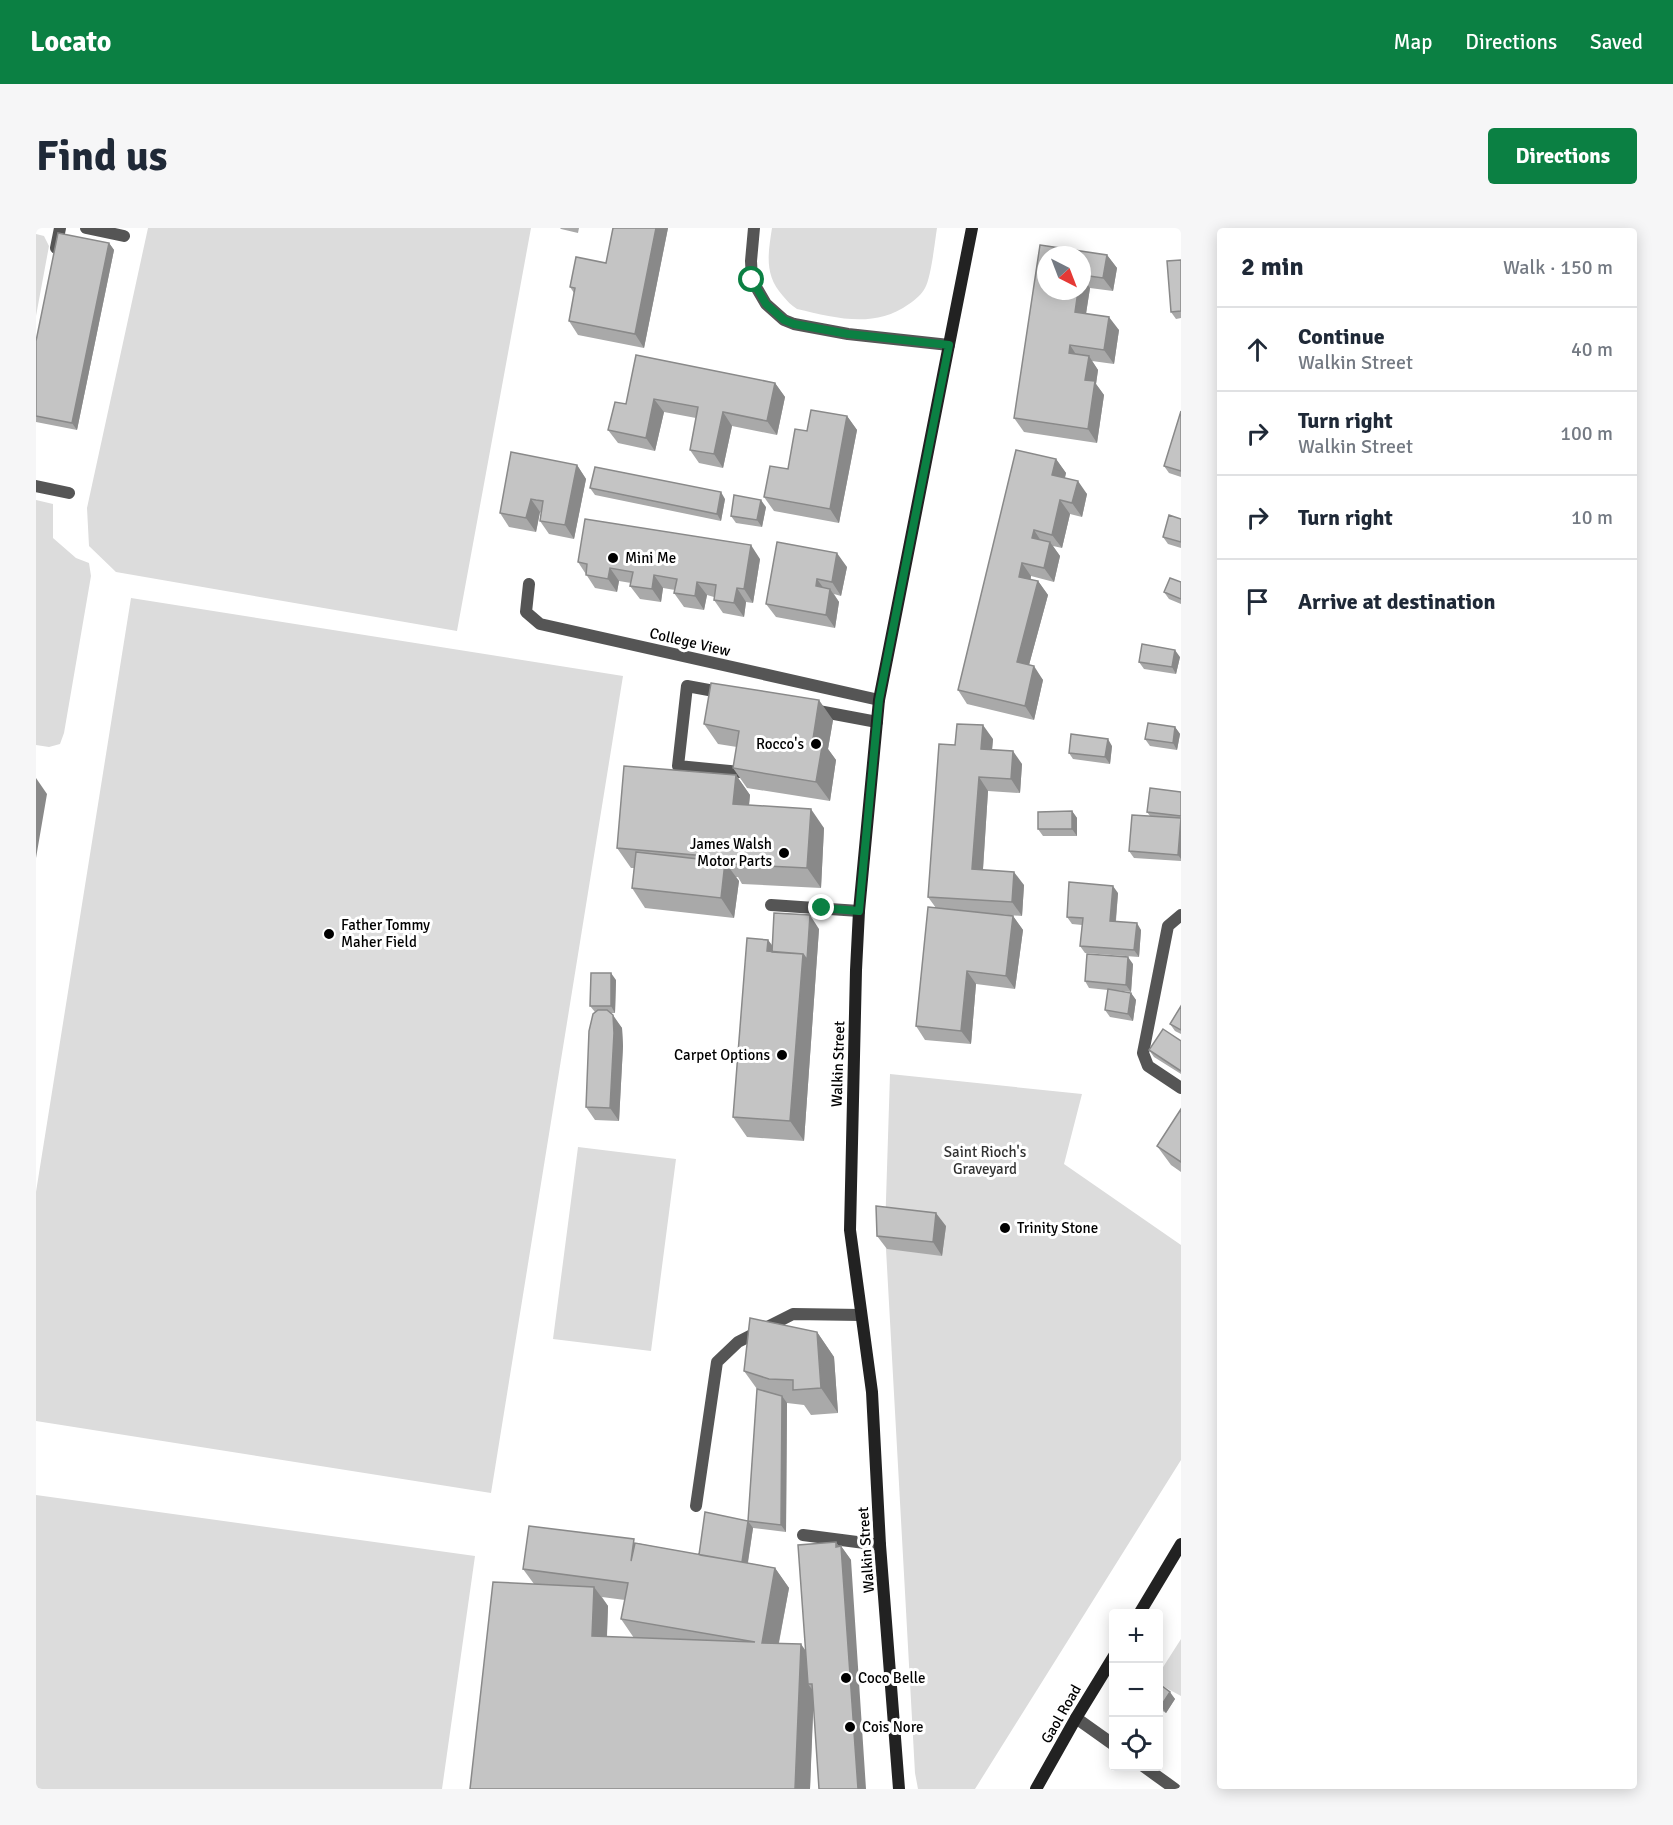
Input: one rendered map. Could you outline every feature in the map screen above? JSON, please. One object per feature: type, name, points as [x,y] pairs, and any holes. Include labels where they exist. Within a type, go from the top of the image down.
[{"type":"street","points":[[54,261],[60,228]]},
{"type":"street","points":[[86,228],[124,236]]},
{"type":"street","points":[[754,228],[752,280],[766,304],[784,320],[848,334],[949,345]]},
{"type":"street","name":"Walkin Street","points":[[899,1789],[880,1545],[872,1392],[850,1230],[859,911],[879,700],[972,228]]},
{"type":"street","points":[[36,486],[69,493]]},
{"type":"street","name":"College View","points":[[530,584],[526,612],[540,624],[879,700]]},
{"type":"street","points":[[732,694],[687,686],[678,765],[740,772]]},
{"type":"street","points":[[800,708],[877,723]]},
{"type":"street","points":[[771,905],[859,911]]},
{"type":"street","points":[[1181,915],[1168,926],[1143,1053],[1148,1066],[1181,1088]]},
{"type":"street","points":[[696,1506],[717,1362],[738,1342],[793,1314],[861,1316]]},
{"type":"street","points":[[803,1535],[880,1545]]},
{"type":"street","points":[[1142,1609],[1181,1544]]},
{"type":"street","name":"Gaol Road","points":[[1036,1789],[1109,1663]]},
{"type":"street","points":[[1076,1718],[1109,1742]]},
{"type":"street","points":[[1149,1771],[1175,1789]]},
{"type":"green space","points":[[148,228],[531,228],[457,631],[116,572],[89,546],[87,508]]},
{"type":"green space","points":[[772,228],[937,228],[929,276],[920,295],[896,312],[882,317],[854,319],[826,316],[797,309],[786,300],[777,288],[770,272]]},
{"type":"green space","points":[[36,234],[44,236],[49,246],[36,316]]},
{"type":"green space","points":[[36,500],[53,504],[53,538],[76,558],[89,563],[91,576],[64,733],[60,744],[49,747],[36,745]]},
{"type":"green space","name":"Father Tommy Maher Field","points":[[131,598],[623,676],[491,1493],[36,1421],[36,1192]]},
{"type":"green space","name":"Saint Rioch's Graveyard","points":[[890,1074],[1082,1094],[1064,1164],[1181,1245],[1181,1460],[975,1789],[918,1789],[915,1773],[885,1231]]},
{"type":"green space","points":[[578,1147],[676,1159],[651,1351],[553,1339]]},
{"type":"green space","points":[[36,1495],[475,1556],[442,1789],[36,1789]]},
{"type":"green space","points":[[1181,1639],[1181,1696],[1163,1686],[1163,1667]]},
{"type":"building","points":[[613,228],[656,228],[635,334],[569,321],[575,288],[570,287],[576,257],[606,263]]},
{"type":"building","points":[[58,233],[109,243],[72,423],[36,416],[36,341]]},
{"type":"building","points":[[1091,253],[1107,255],[1103,278],[1091,276]]},
{"type":"building","points":[[1181,260],[1181,311],[1171,312],[1167,261]]},
{"type":"building","points":[[1037,265],[1037,300],[1077,300],[1075,312],[1109,317],[1104,350],[1070,345],[1069,353],[1089,356],[1085,380],[1095,381],[1088,429],[1014,418]]},
{"type":"building","points":[[636,355],[775,383],[767,421],[723,412],[714,454],[690,450],[698,407],[654,399],[646,438],[608,430],[615,402],[626,404]]},
{"type":"building","points":[[811,410],[847,416],[830,509],[764,497],[770,466],[788,469],[795,429],[807,431]]},
{"type":"building","points":[[1181,411],[1181,471],[1164,466]]},
{"type":"building","points":[[1016,450],[1056,459],[1052,475],[1078,481],[1072,503],[1060,500],[1052,535],[1034,530],[1032,538],[1050,542],[1044,568],[1022,563],[1019,577],[1038,581],[1017,662],[1034,666],[1025,706],[958,690]]},
{"type":"building","points":[[511,452],[577,465],[565,525],[540,521],[543,501],[531,499],[526,518],[500,513]]},
{"type":"building","points":[[595,467],[721,492],[717,514],[590,488]]},
{"type":"building","points":[[734,495],[761,500],[757,520],[731,516]]},
{"type":"building","points":[[1169,515],[1181,519],[1181,542],[1163,537]]},
{"type":"building","points":[[585,519],[751,545],[744,589],[737,588],[734,603],[714,600],[716,585],[697,582],[695,596],[674,593],[677,579],[654,575],[652,589],[630,586],[633,572],[610,568],[608,579],[586,575],[587,564],[578,562]]},
{"type":"building","points":[[777,542],[837,553],[832,582],[817,579],[816,586],[830,589],[826,615],[766,604]]},
{"type":"building","points":[[1170,578],[1181,582],[1181,599],[1164,592]]},
{"type":"building","points":[[1142,644],[1175,650],[1172,667],[1139,662]]},
{"type":"building","points":[[711,683],[819,700],[813,739],[823,741],[816,782],[733,768],[739,731],[704,724]]},
{"type":"building","points":[[1148,723],[1175,727],[1173,743],[1145,739]]},
{"type":"building","points":[[957,724],[983,725],[981,749],[1013,751],[1011,779],[979,777],[972,869],[1014,872],[1012,902],[928,897],[939,744],[955,745]]},
{"type":"building","points":[[1071,734],[1108,739],[1105,757],[1069,753]]},
{"type":"building","points":[[624,766],[736,775],[733,804],[811,809],[807,868],[729,864],[728,858],[617,848]]},
{"type":"building","points":[[1150,788],[1181,792],[1181,816],[1147,812]]},
{"type":"building","points":[[1072,811],[1072,829],[1038,829],[1038,812]]},
{"type":"building","points":[[1132,815],[1181,818],[1178,855],[1129,851]]},
{"type":"building","points":[[636,852],[725,862],[721,898],[632,888]]},
{"type":"building","points":[[1069,882],[1113,886],[1110,921],[1137,923],[1134,950],[1080,946],[1083,918],[1067,917]]},
{"type":"building","points":[[928,907],[1013,916],[1006,976],[967,971],[961,1031],[916,1026]]},
{"type":"building","points":[[774,913],[810,915],[807,960],[803,954],[772,952]]},
{"type":"building","name":"Carpet Options","points":[[747,938],[768,940],[767,951],[803,954],[790,1121],[733,1117]]},
{"type":"building","points":[[1087,954],[1128,957],[1126,985],[1085,981]]},
{"type":"building","points":[[591,973],[611,973],[611,1006],[590,1006]]},
{"type":"building","points":[[1108,989],[1131,993],[1128,1014],[1105,1010]]},
{"type":"building","points":[[1181,1006],[1181,1030],[1170,1024]]},
{"type":"building","points":[[598,1010],[607,1010],[613,1015],[610,1108],[586,1107],[589,1031],[593,1014]]},
{"type":"building","points":[[1163,1029],[1181,1041],[1181,1071],[1149,1050]]},
{"type":"building","points":[[1181,1109],[1181,1162],[1157,1146]]},
{"type":"building","points":[[876,1206],[936,1213],[933,1242],[877,1236]]},
{"type":"building","points":[[750,1318],[817,1332],[821,1388],[793,1390],[793,1380],[769,1379],[744,1371]]},
{"type":"building","points":[[757,1389],[782,1396],[781,1525],[748,1521]]},
{"type":"building","points":[[705,1512],[748,1521],[742,1562],[699,1555]]},
{"type":"building","points":[[529,1526],[634,1539],[631,1561],[635,1543],[775,1568],[762,1643],[801,1644],[795,1789],[470,1789],[493,1582],[594,1587],[592,1636],[755,1642],[621,1619],[628,1583],[523,1569]]},
{"type":"building","points":[[836,1542],[836,1547],[841,1546],[858,1789],[819,1789],[812,1684],[808,1684],[798,1545]]},
{"type":"building","points":[[1163,1687],[1170,1692],[1163,1703]]},
{"type":"place","name":"Mini Me","points":[[613,558]]},
{"type":"place","name":"Rocco's","points":[[816,744]]},
{"type":"place","name":"James Walsh Motor Parts","points":[[784,853]]},
{"type":"place","name":"Father Tommy Maher Field","points":[[329,934]]},
{"type":"place","name":"Carpet Options","points":[[782,1055]]},
{"type":"place","name":"Trinity Stone","points":[[1005,1228]]},
{"type":"place","name":"Coco Belle","points":[[846,1678]]},
{"type":"place","name":"Cois Nore","points":[[850,1727]]},
{"type":"route","points":[[752,280],[766,304],[784,320],[794,324],[848,334],[949,345],[879,700],[859,911],[822,908]]}]
